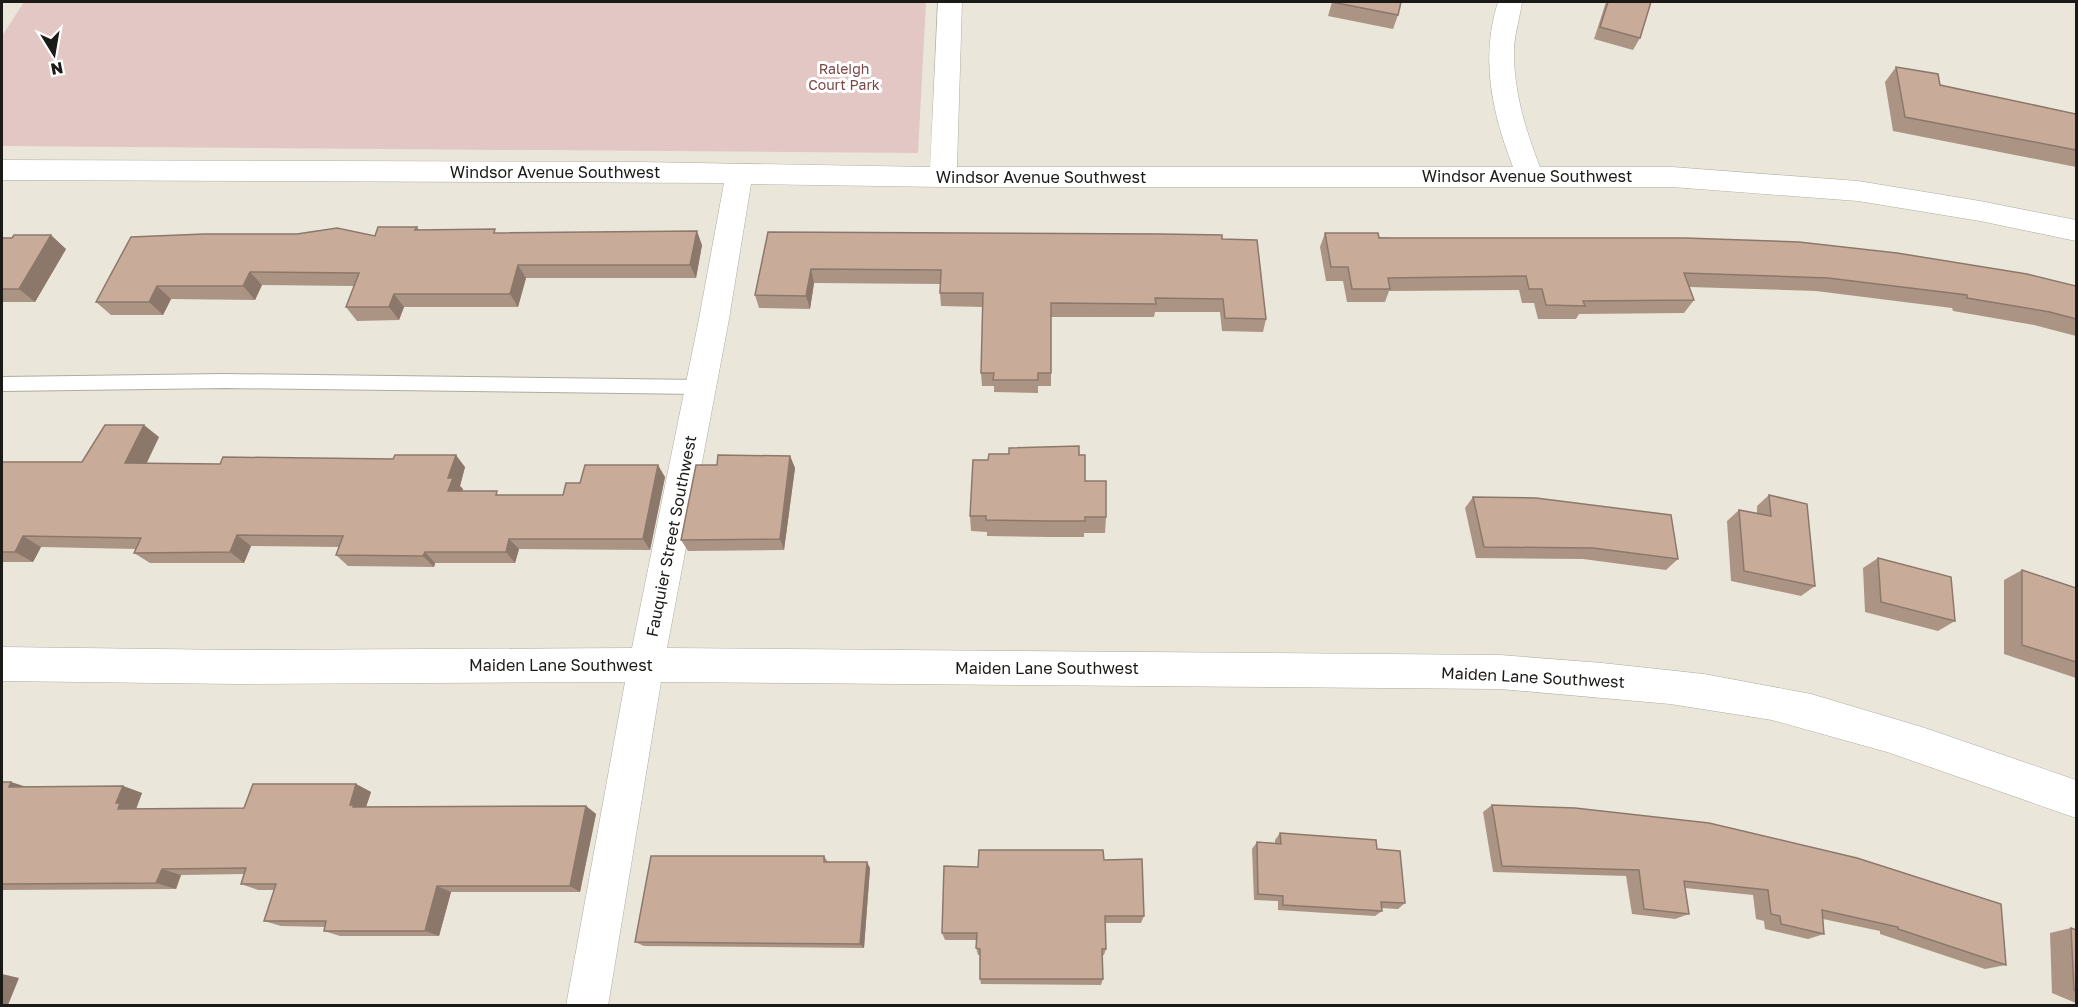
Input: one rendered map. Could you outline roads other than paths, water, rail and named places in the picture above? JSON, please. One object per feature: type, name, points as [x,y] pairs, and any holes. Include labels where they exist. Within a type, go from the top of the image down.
[{"type":"street","points":[[944,177],[950,2]]},
{"type":"street","points":[[1510,2],[1501,53],[1503,88],[1511,131],[1530,176]]},
{"type":"street","name":"Windsor Avenue Southwest","points":[[2,170],[944,177],[1530,176],[1729,180],[1858,191],[1980,211],[2076,231]]},
{"type":"street","name":"Fauquier Street Southwest","points":[[587,1005],[646,665],[739,174]]},
{"type":"street","name":"Maiden Lane Southwest","points":[[2,664],[237,667],[646,665],[1500,672],[1624,681],[1772,703],[1880,733],[2076,799]]},
{"type":"lane","points":[[2,384],[225,381],[700,387]]},
{"type":"park label","name":"Raleigh Court Park","points":[[844,76]]}]
